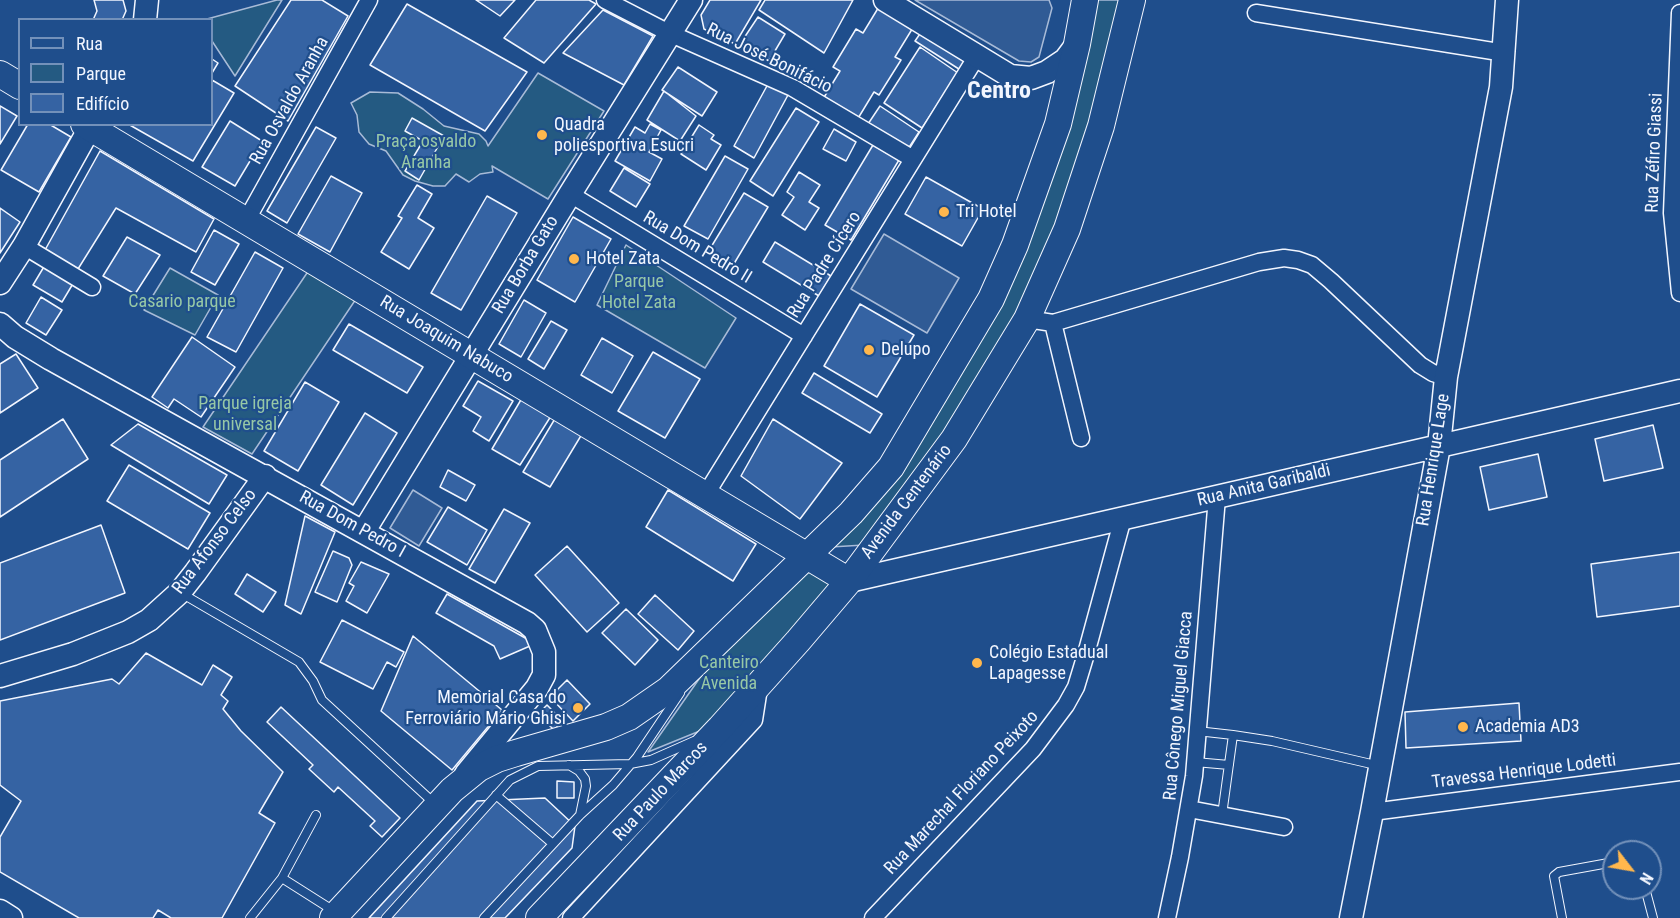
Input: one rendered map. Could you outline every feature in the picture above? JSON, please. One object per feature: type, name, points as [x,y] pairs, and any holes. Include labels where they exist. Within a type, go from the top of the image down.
[{"type":"main road","name":"Avenida Centenário","points":[[335,916],[445,798],[479,768],[497,759],[606,727],[629,717],[668,690],[851,513],[891,466],[991,299],[1015,246],[1058,124],[1077,44],[1084,0]]},
{"type":"main road","name":"Avenida Centenário","points":[[539,918],[720,728],[798,641],[849,581],[954,439],[1027,319],[1053,262],[1087,172],[1101,126],[1132,0]]},
{"type":"main road","points":[[0,74],[18,85]]},
{"type":"main road","name":"Rua Joaquim Nabuco","points":[[89,126],[849,581]]},
{"type":"street","points":[[145,18],[147,0]]},
{"type":"street","name":"Rua Osvaldo Aranha","points":[[246,221],[369,0]]},
{"type":"street","name":"Rua José Bonifácio","points":[[605,0],[669,33],[793,88],[913,159]]},
{"type":"street","name":"Rua Borba Gato","points":[[364,531],[691,0]]},
{"type":"street","points":[[885,0],[1010,76],[1030,78],[1047,72],[1065,60],[1077,44]]},
{"type":"street","name":"Rua Henrique Lage","points":[[1351,918],[1439,446],[1446,377],[1501,87],[1507,0]]},
{"type":"street","points":[[1256,13],[1505,53]]},
{"type":"street","name":"Rua Zéfiro Giassi","points":[[1680,13],[1672,213],[1680,293]]},
{"type":"street","name":"Rua Padre Cícero","points":[[706,494],[977,56]]},
{"type":"street","points":[[0,283],[24,246],[89,126]]},
{"type":"street","name":"Rua Dom Pedro II","points":[[570,194],[804,336]]},
{"type":"street","points":[[24,246],[92,287]]},
{"type":"street","points":[[1027,319],[1053,323],[1259,262],[1284,258],[1312,265],[1420,365],[1433,373],[1446,377]]},
{"type":"street","points":[[1053,323],[1081,438]]},
{"type":"street","name":"Rua Dom Pedro I","points":[[0,324],[15,337],[51,359],[364,531],[527,623],[535,630],[542,645],[544,675],[537,688],[445,798]]},
{"type":"street","name":"Rua Anita Garibaldi","points":[[849,581],[1680,391]]},
{"type":"street","name":"Rua Afonso Celso","points":[[0,676],[74,654],[128,632],[149,620],[180,592],[265,476]]},
{"type":"street","name":"Rua Cônego Miguel Giacca","points":[[1167,918],[1189,809],[1195,762],[1217,496]]},
{"type":"street","name":"Rua Marechal Floriano Peixoto","points":[[873,918],[1033,749],[1066,705],[1076,687],[1123,518]]},
{"type":"street","name":"Rua Paulo Marcos","points":[[571,918],[754,720],[759,682]]},
{"type":"street","name":"Travessa Henrique Lodetti","points":[[1372,812],[1680,772]]},
{"type":"street","points":[[1189,809],[1284,827]]},
{"type":"street","points":[[0,911],[11,918]]},
{"type":"lane","points":[[180,592],[299,662],[313,681],[322,700],[445,798]]},
{"type":"lane","points":[[484,918],[580,815],[613,785],[637,757],[670,706],[714,647]]},
{"type":"lane","points":[[386,918],[510,780],[538,766],[630,764],[651,760],[720,728]]},
{"type":"lane","points":[[1197,731],[1272,741],[1380,766]]},
{"type":"lane","points":[[1222,815],[1233,735]]},
{"type":"lane","points":[[1195,762],[1229,765]]},
{"type":"lane","points":[[568,765],[579,771],[585,779],[586,786],[580,815]]},
{"type":"lane","points":[[496,795],[553,844]]},
{"type":"lane","points":[[250,918],[282,878],[316,815]]},
{"type":"lane","points":[[1562,918],[1554,876],[1559,872],[1602,864]]},
{"type":"lane","points":[[282,878],[335,916]]},
{"type":"lane","points":[[1648,900],[1653,918]]},
{"type":"green space","points":[[282,0],[235,76],[213,43],[213,18],[211,18]]},
{"type":"green space","points":[[1092,0],[1120,0],[1086,151],[1042,268],[952,431],[864,545],[831,547],[1021,256]]},
{"type":"green space","name":"Praça osvaldo Aranha","points":[[538,73],[604,111],[548,199],[492,166],[493,172],[480,174],[469,182],[456,174],[445,186],[433,186],[415,181],[403,175],[386,151],[369,144],[359,132],[357,115],[351,103],[370,92],[398,93],[444,126],[479,134],[488,146]]},
{"type":"green space","name":"Parque Hotel Zata","points":[[626,245],[736,318],[705,368],[597,305]]},
{"type":"green space","name":"Casario parque","points":[[170,268],[218,295],[195,335],[144,310]]},
{"type":"green space","name":"Parque igreja universal","points":[[309,270],[358,296],[252,454],[203,427]]},
{"type":"green space","name":"Canteiro Avenida","points":[[807,565],[835,587],[712,726],[648,752],[713,659]]},
{"type":"shaded area","points":[[915,0],[1049,0],[1052,8],[1039,57],[1031,62],[1019,61]]},
{"type":"shaded area","points":[[884,234],[959,278],[927,333],[851,289]]},
{"type":"shaded area","points":[[413,490],[442,508],[419,546],[390,528]]},
{"type":"building","points":[[94,0],[123,0],[126,11],[123,18],[94,18],[97,11]]},
{"type":"building","points":[[291,0],[322,0],[348,16],[288,121],[235,86]]},
{"type":"building","points":[[476,0],[515,0],[500,16]]},
{"type":"building","points":[[536,0],[589,0],[596,4],[544,63],[504,38]]},
{"type":"building","points":[[710,0],[761,0],[735,44],[704,29],[701,15]]},
{"type":"building","points":[[765,0],[853,0],[824,53],[759,10]]},
{"type":"building","points":[[407,4],[527,72],[485,131],[370,65]]},
{"type":"building","points":[[880,5],[914,26],[895,57],[901,60],[879,95],[874,92],[857,120],[823,99],[840,71],[833,67],[856,29],[863,33]]},
{"type":"building","points":[[603,10],[653,36],[624,85],[563,53]]},
{"type":"building","points":[[758,17],[785,34],[769,61],[740,44]]},
{"type":"building","points":[[924,28],[971,58],[962,71],[915,41]]},
{"type":"building","points":[[920,47],[958,73],[922,128],[884,103]]},
{"type":"building","points":[[213,60],[218,63],[213,71]]},
{"type":"building","points":[[678,67],[717,92],[702,116],[662,90]]},
{"type":"building","points":[[213,81],[234,93],[193,161],[132,126],[213,126]]},
{"type":"building","points":[[768,84],[788,95],[754,158],[734,146]]},
{"type":"building","points":[[664,91],[696,116],[680,141],[647,120]]},
{"type":"building","points":[[0,106],[17,116],[0,144]]},
{"type":"building","points":[[880,106],[919,132],[908,149],[868,124]]},
{"type":"building","points":[[796,108],[819,122],[773,196],[750,181]]},
{"type":"building","points":[[412,118],[444,136],[419,180],[405,171],[423,141],[405,131]]},
{"type":"building","points":[[230,121],[262,141],[235,186],[202,167]]},
{"type":"building","points":[[650,124],[661,130],[649,152],[662,159],[650,181],[615,161],[635,127],[645,133]]},
{"type":"building","points":[[699,125],[714,135],[711,139],[721,145],[706,170],[681,154]]},
{"type":"building","points":[[27,126],[52,126],[71,137],[39,192],[1,170]]},
{"type":"building","points":[[316,127],[336,138],[287,223],[267,211]]},
{"type":"building","points":[[834,129],[856,142],[846,161],[823,149]]},
{"type":"building","points":[[873,145],[899,160],[851,240],[825,225]]},
{"type":"building","points":[[100,151],[214,219],[196,252],[116,208],[78,269],[45,250]]},
{"type":"building","name":"Hotel Zata","points":[[725,156],[748,169],[708,239],[684,226]]},
{"type":"building","points":[[624,168],[650,184],[636,207],[610,191]]},
{"type":"building","points":[[799,172],[820,185],[809,202],[819,208],[805,230],[782,215],[794,197],[787,192]]},
{"type":"building","points":[[331,176],[362,193],[330,252],[298,234]]},
{"type":"building","name":"Tri Hotel","points":[[926,177],[983,209],[962,246],[905,214]]},
{"type":"building","points":[[417,185],[432,194],[418,218],[434,228],[409,269],[381,252],[402,218],[398,216]]},
{"type":"building","points":[[744,193],[768,207],[732,267],[708,252]]},
{"type":"building","points":[[487,196],[517,213],[461,310],[431,293]]},
{"type":"building","points":[[0,208],[20,222],[0,253]]},
{"type":"building","name":"Hotel Zata","points":[[573,217],[611,239],[575,302],[537,280]]},
{"type":"building","points":[[214,230],[239,244],[215,285],[191,272]]},
{"type":"building","points":[[127,237],[160,255],[135,294],[103,276]]},
{"type":"building","points":[[775,242],[831,276],[819,296],[763,262]]},
{"type":"building","points":[[255,252],[283,268],[236,352],[207,337]]},
{"type":"building","points":[[45,265],[74,282],[62,302],[33,285]]},
{"type":"building","points":[[41,297],[62,310],[46,335],[26,323]]},
{"type":"building","points":[[524,300],[546,313],[521,357],[499,344]]},
{"type":"building","name":"Delupo","points":[[860,304],[914,335],[877,397],[824,366]]},
{"type":"building","points":[[551,321],[567,330],[544,369],[528,359]]},
{"type":"building","points":[[349,324],[423,367],[407,393],[333,350]]},
{"type":"building","points":[[192,337],[235,367],[201,417],[174,399],[168,408],[152,397]]},
{"type":"building","points":[[602,338],[633,356],[612,393],[581,375]]},
{"type":"building","points":[[653,352],[700,379],[665,438],[618,411]]},
{"type":"building","points":[[16,354],[38,388],[0,413],[0,364]]},
{"type":"building","name":"Delupo","points":[[814,373],[882,414],[870,433],[802,393]]},
{"type":"building","points":[[478,381],[513,401],[489,441],[473,431],[481,417],[463,406]]},
{"type":"building","points":[[305,382],[339,402],[298,471],[264,451]]},
{"type":"building","points":[[522,398],[551,416],[520,465],[492,449]]},
{"type":"building","points":[[365,413],[397,433],[353,505],[321,485]]},
{"type":"building","points":[[556,417],[582,434],[550,487],[523,472]]},
{"type":"building","points":[[63,419],[88,459],[0,517],[0,460]]},
{"type":"building","points":[[773,419],[842,463],[800,519],[741,476]]},
{"type":"building","points":[[138,424],[227,475],[209,504],[111,445]]},
{"type":"building","points":[[1653,425],[1663,468],[1604,481],[1595,439]]},
{"type":"building","points":[[1538,454],[1547,497],[1489,510],[1480,467]]},
{"type":"building","points":[[129,465],[210,513],[188,549],[107,501]]},
{"type":"building","points":[[448,470],[475,485],[466,501],[440,487]]},
{"type":"building","points":[[668,490],[756,544],[733,581],[646,527]]},
{"type":"building","points":[[448,507],[487,530],[467,565],[427,542]]},
{"type":"building","points":[[504,509],[530,523],[495,583],[469,569]]},
{"type":"building","points":[[305,516],[335,532],[301,614],[285,605]]},
{"type":"building","points":[[101,525],[125,593],[0,640],[0,563]]},
{"type":"building","points":[[567,546],[619,603],[587,632],[535,575]]},
{"type":"building","points":[[333,551],[349,558],[352,565],[337,602],[315,592]]},
{"type":"building","points":[[1680,552],[1680,606],[1597,617],[1591,564]]},
{"type":"building","points":[[361,562],[389,574],[367,613],[346,601],[354,586],[349,583]]},
{"type":"building","points":[[247,574],[276,592],[263,612],[235,594]]},
{"type":"building","points":[[447,594],[527,639],[530,646],[500,659],[494,646],[436,613]]},
{"type":"building","points":[[655,595],[694,631],[678,650],[638,614]]},
{"type":"building","points":[[626,609],[658,640],[635,665],[602,633]]},
{"type":"building","points":[[342,620],[404,652],[396,667],[387,662],[373,689],[320,662]]},
{"type":"building","points":[[413,636],[502,710],[452,770],[381,711]]},
{"type":"building","points":[[146,653],[202,685],[213,665],[232,677],[221,695],[228,701],[223,709],[241,731],[283,772],[259,813],[275,823],[222,918],[171,918],[158,910],[153,918],[79,918],[0,872],[0,837],[21,801],[0,785],[0,701],[112,679],[119,684]]},
{"type":"building","points":[[567,680],[590,704],[573,721],[550,697]]},
{"type":"building","name":"Academia AD3","points":[[1519,703],[1521,741],[1406,748],[1405,712]]},
{"type":"building","points":[[547,705],[563,721],[554,730],[538,714]]},
{"type":"building","points":[[281,707],[400,818],[382,837],[370,826],[375,821],[338,787],[334,792],[309,769],[313,765],[267,722]]},
{"type":"building","points":[[557,781],[574,782],[574,798],[557,798]]},
{"type":"building","points":[[545,798],[575,826],[572,848],[505,918],[369,918],[477,801]]},
{"type":"place","name":"Quadra poliesportiva Esucri","points":[[542,135]]},
{"type":"place","name":"Tri Hotel","points":[[944,212]]},
{"type":"place","name":"Hotel Zata","points":[[574,259]]},
{"type":"place","name":"Delupo","points":[[869,350]]},
{"type":"place","name":"Colégio Estadual Lapagesse","points":[[977,663]]},
{"type":"place","name":"Memorial Casa do Ferroviário Mário Ghisi","points":[[578,708]]},
{"type":"place","name":"Academia AD3","points":[[1463,727]]},
{"type":"district","name":"Centro","points":[[999,92]]}]
